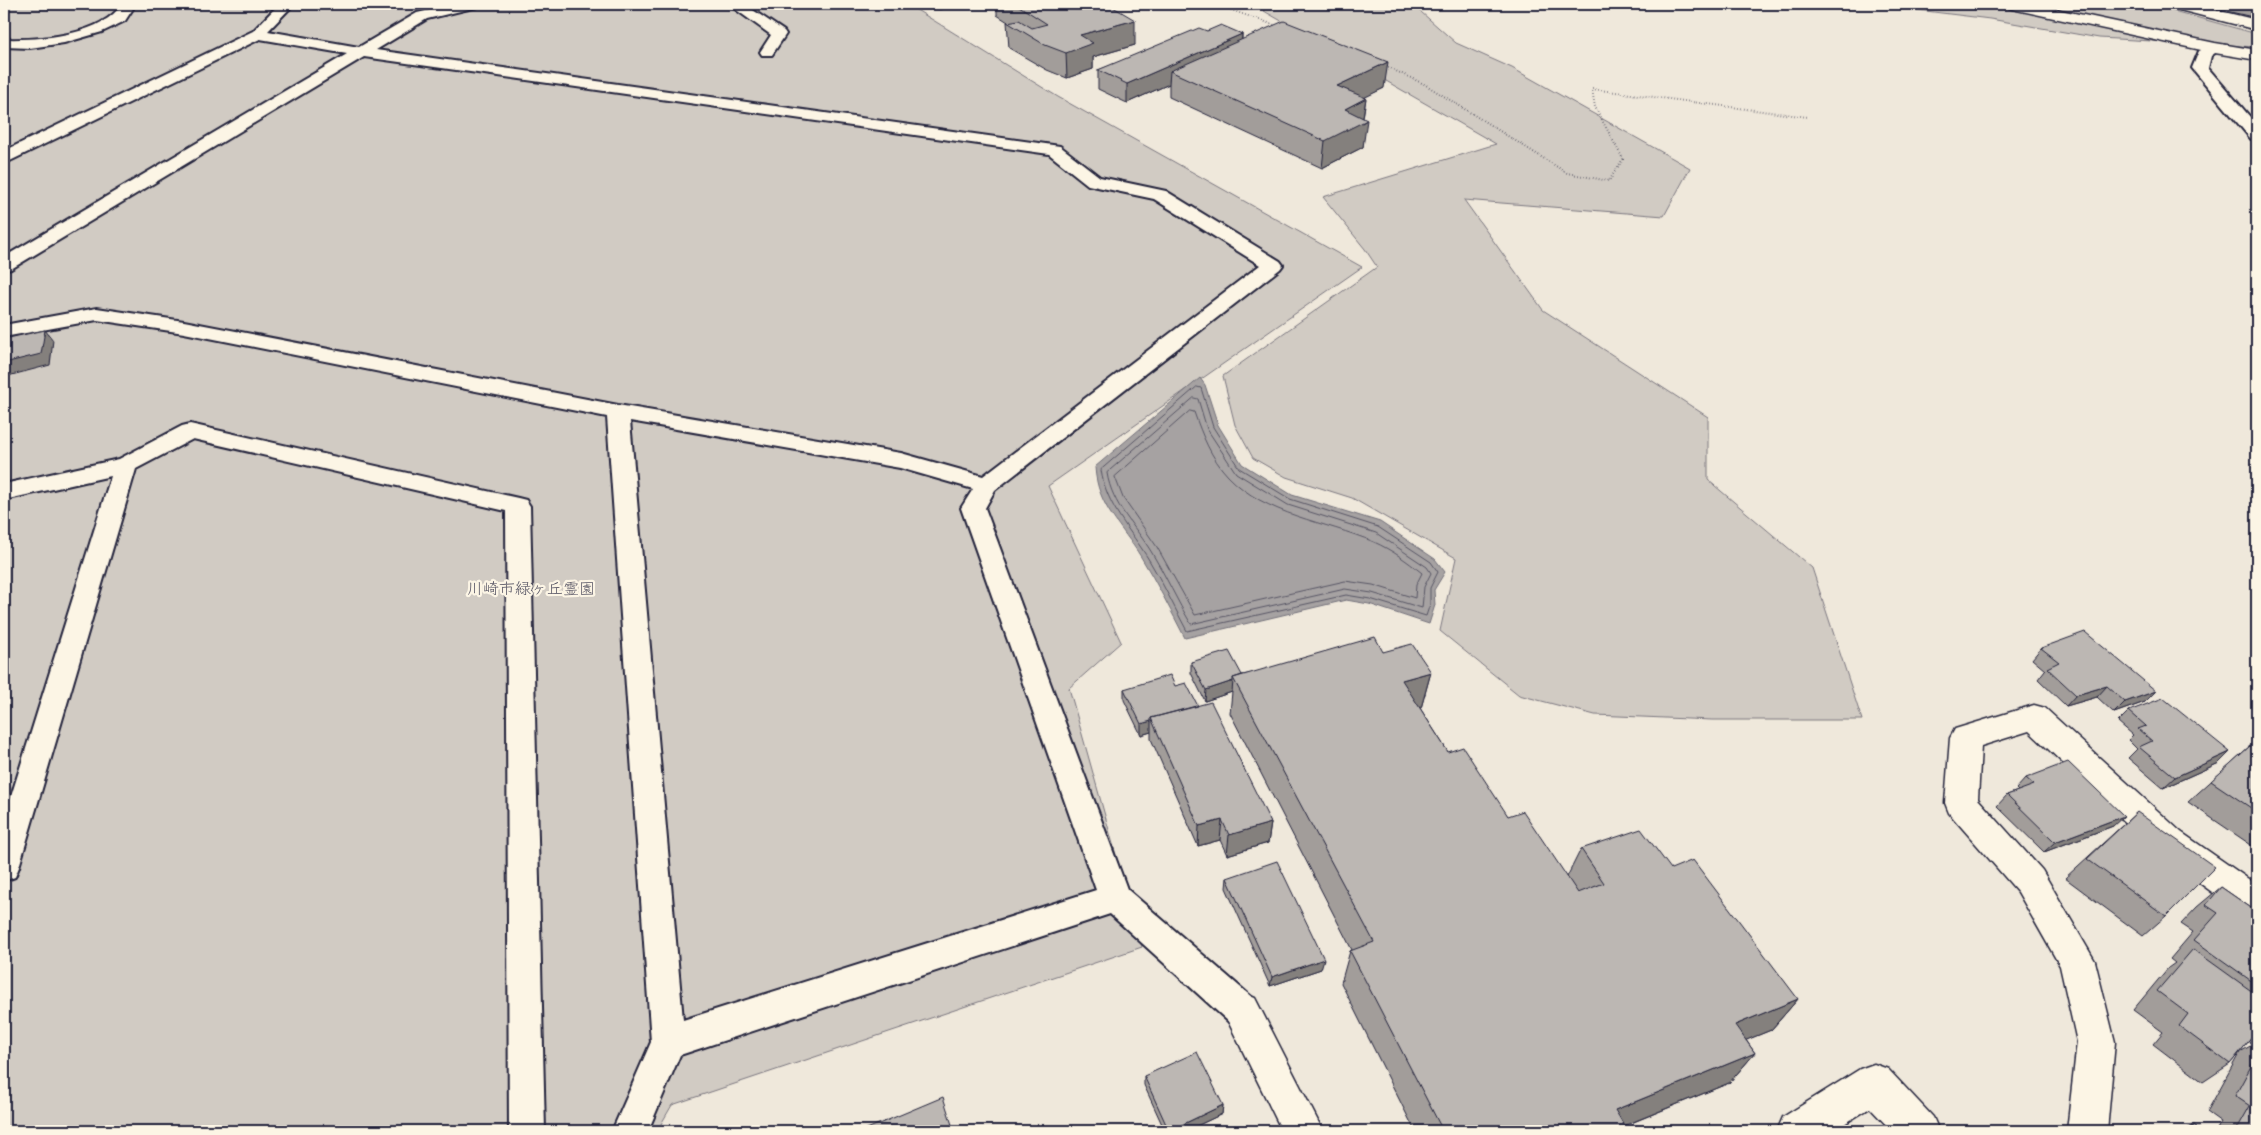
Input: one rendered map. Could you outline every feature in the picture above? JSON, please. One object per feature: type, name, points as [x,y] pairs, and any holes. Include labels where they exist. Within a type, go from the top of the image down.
[{"type":"street","points":[[2012,4],[2215,48],[2257,55]]},
{"type":"street","points":[[2173,4],[2257,26]]},
{"type":"street","points":[[2087,1131],[2096,1042],[2077,961],[2030,882],[1962,803],[1966,738],[2034,717],[2169,842],[2257,905]]},
{"type":"street","points":[[1242,1011],[1303,1131]]},
{"type":"street","points":[[1796,1131],[1874,1083],[1919,1131]]},
{"type":"lane","points":[[4,43],[30,44],[64,39],[98,29],[120,18],[129,4]]},
{"type":"lane","points":[[4,158],[258,34],[287,4]]},
{"type":"lane","points":[[4,265],[422,16],[472,4]]},
{"type":"lane","points":[[735,4],[779,34],[767,52]]},
{"type":"lane","points":[[258,34],[360,52],[1054,150],[1094,181],[1160,195],[1274,265],[987,485],[974,508],[1115,898],[1242,1011]]},
{"type":"lane","points":[[2215,48],[2204,54],[2200,68],[2257,135]]},
{"type":"lane","points":[[4,331],[97,314],[184,327],[618,412],[901,461],[987,485]]},
{"type":"lane","points":[[618,412],[668,1042],[630,1131]]},
{"type":"lane","points":[[4,492],[126,466],[190,431],[518,506],[526,1131]]},
{"type":"lane","points":[[4,867],[126,466]]},
{"type":"lane","points":[[668,1042],[1115,898]]},
{"type":"path","points":[[1214,4],[1278,26]]},
{"type":"path","points":[[1382,64],[1426,86],[1567,172],[1609,181],[1623,159],[1595,107],[1592,90],[1808,117]]},
{"type":"green space","name":"川崎市緑ヶ丘霊園","points":[[4,4],[934,4],[915,9],[1058,97],[1362,267],[1048,486],[1121,642],[1069,688],[1142,947],[672,1105],[657,1131],[4,1131]]},
{"type":"green space","points":[[1258,4],[1412,4],[1456,43],[1512,68],[1690,168],[1664,216],[1464,200],[1543,310],[1708,417],[1708,480],[1812,568],[1862,720],[1712,720],[1595,715],[1519,695],[1440,631],[1456,558],[1352,498],[1286,477],[1253,458],[1235,425],[1223,376],[1377,267],[1323,197],[1496,144],[1264,11]]},
{"type":"green space","points":[[1869,4],[2148,4],[2257,34],[2257,47],[2099,38],[1990,19]]},
{"type":"water","points":[[1200,378],[1205,385],[1218,425],[1242,464],[1292,495],[1380,522],[1435,559],[1445,572],[1434,590],[1435,605],[1429,624],[1369,604],[1346,600],[1185,638],[1147,567],[1105,504],[1100,493],[1095,467]]},
{"type":"building","points":[[1016,4],[1108,4],[1135,20],[1080,35],[1093,43],[1066,53],[1045,45],[1007,22],[1019,20],[1032,28],[1047,24]]},
{"type":"building","points":[[1284,21],[1388,62],[1337,86],[1366,98],[1345,109],[1367,120],[1325,141],[1170,71]]},
{"type":"building","points":[[1221,25],[1242,34],[1127,84],[1098,70],[1199,28],[1207,31]]},
{"type":"building","points":[[45,330],[41,354],[4,363],[4,339]]},
{"type":"building","points":[[2085,632],[2156,691],[2125,702],[2107,686],[2076,695],[2047,668],[2059,662],[2041,648]]},
{"type":"building","points":[[1375,637],[1383,652],[1412,644],[1431,672],[1402,680],[1448,752],[1463,747],[1508,816],[1523,811],[1578,893],[1604,883],[1581,849],[1641,829],[1671,869],[1693,860],[1798,999],[1735,1025],[1755,1053],[1615,1110],[1627,1130],[1625,1131],[1443,1131],[1350,951],[1374,942],[1233,678]]},
{"type":"building","points":[[1229,651],[1242,675],[1233,678],[1233,681],[1206,690],[1191,662]]},
{"type":"building","points":[[1170,675],[1175,686],[1186,683],[1198,706],[1151,718],[1151,721],[1141,724],[1124,689]]},
{"type":"building","points":[[2163,698],[2230,752],[2175,777],[2139,747],[2152,741],[2138,729],[2146,726],[2129,711]]},
{"type":"building","points":[[1211,702],[1271,823],[1229,835],[1222,820],[1199,826],[1151,718]]},
{"type":"building","points":[[2250,746],[2257,751],[2257,812],[2211,781]]},
{"type":"building","points":[[2068,762],[2124,816],[2055,842],[2007,795],[2034,785],[2026,778]]},
{"type":"building","points":[[2137,812],[2215,867],[2166,916],[2087,859]]},
{"type":"building","points":[[1277,861],[1324,959],[1272,977],[1227,878]]},
{"type":"building","points":[[2221,887],[2257,912],[2257,985],[2194,940],[2218,913],[2206,905]]},
{"type":"building","points":[[2193,949],[2257,995],[2257,1031],[2230,1064],[2179,1026],[2188,1014],[2157,991]]},
{"type":"building","points":[[1197,1052],[1223,1105],[1169,1131],[1144,1076]]},
{"type":"building","points":[[2257,1055],[2257,1131],[2236,1131],[2250,1106],[2235,1096]]},
{"type":"building","points":[[943,1097],[954,1131],[862,1131]]},
{"type":"building","points":[[2194,1125],[2202,1131],[2190,1131]]}]
